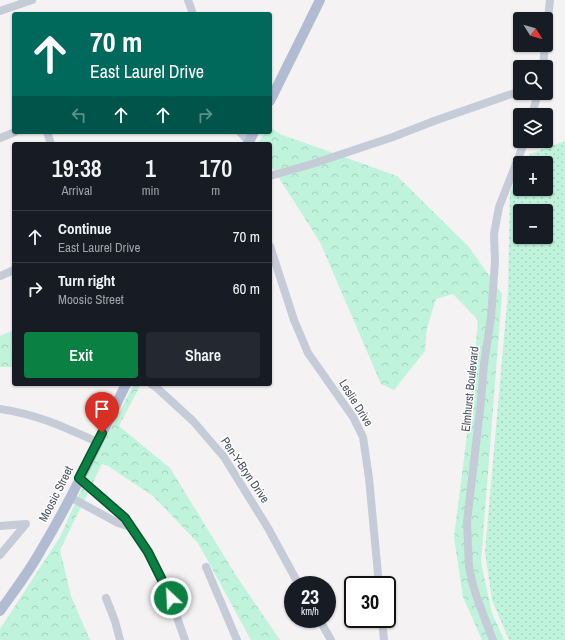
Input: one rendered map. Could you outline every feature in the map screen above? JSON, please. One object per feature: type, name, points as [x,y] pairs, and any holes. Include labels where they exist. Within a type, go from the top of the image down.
[{"type":"main road","points":[[272,97],[320,0]]},
{"type":"main road","name":"Moosic Street","points":[[0,611],[42,550],[125,386]]},
{"type":"street","points":[[0,11],[32,0]]},
{"type":"street","points":[[188,0],[192,12]]},
{"type":"street","points":[[549,12],[550,0]]},
{"type":"street","points":[[272,175],[312,164],[393,137],[434,120],[513,93]]},
{"type":"street","points":[[0,138],[12,133]]},
{"type":"street","name":"Elmhurst Boulevard","points":[[494,640],[473,585],[469,567],[467,522],[484,364],[491,317],[495,262],[494,234],[499,207],[522,148]]},
{"type":"street","name":"Leslie Drive","points":[[272,252],[294,320],[308,353],[353,417],[362,437],[369,478],[378,576]]},
{"type":"street","points":[[0,276],[12,271]]},
{"type":"street","name":"Pen-Y-Bryn Drive","points":[[154,386],[193,421],[224,457],[268,528],[294,576]]},
{"type":"street","points":[[0,409],[20,412],[49,421],[97,442]]},
{"type":"street","points":[[79,478],[125,518],[130,527],[138,536],[153,560],[171,598],[185,640]]},
{"type":"street","points":[[70,496],[118,523],[130,527]]},
{"type":"street","points":[[0,526],[26,524],[0,555]]},
{"type":"street","points":[[206,567],[237,640]]},
{"type":"street","points":[[106,598],[115,621],[120,640]]},
{"type":"street","points":[[324,628],[331,640]]},
{"type":"street","points":[[383,628],[384,640]]},
{"type":"green space","points":[[272,128],[280,134],[397,176],[469,247],[502,294],[481,562],[492,613],[504,640],[482,640],[463,597],[454,537],[471,403],[478,320],[453,294],[436,299],[427,328],[425,351],[394,390],[381,384],[320,242],[272,167],[272,142],[259,142],[264,134],[272,134]]},
{"type":"green space","points":[[565,141],[565,640],[509,640],[492,600],[485,552],[508,292],[510,192],[513,186],[513,196],[553,196],[553,156],[529,156],[530,154],[546,148],[553,148],[553,145]]},
{"type":"green space","points":[[12,331],[12,367],[0,367],[0,336]]},
{"type":"green space","points":[[133,386],[140,386],[119,426],[170,468],[237,577],[280,640],[251,640],[198,543],[153,496],[108,466],[102,464],[60,550],[71,596],[90,640],[0,640],[0,629],[60,537],[95,459]]},
{"type":"route","points":[[102,433],[79,478],[125,518],[153,560],[171,598]]}]
